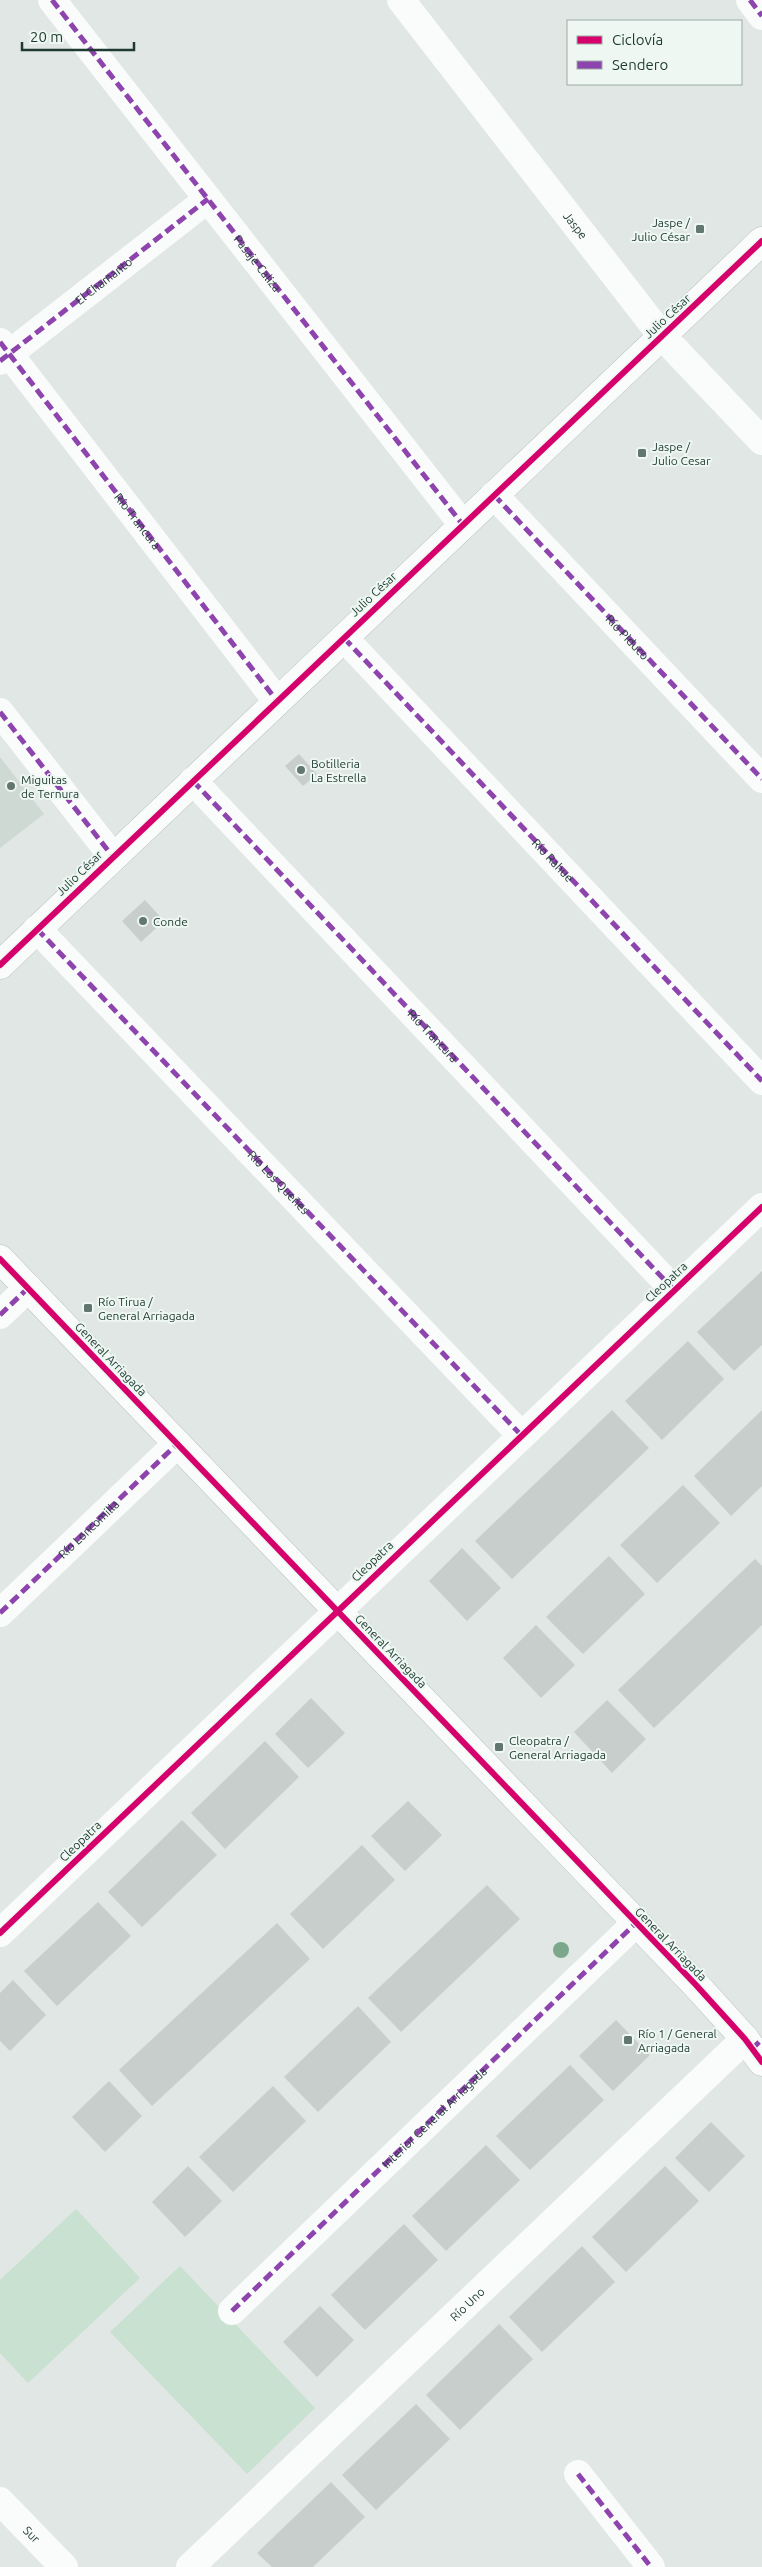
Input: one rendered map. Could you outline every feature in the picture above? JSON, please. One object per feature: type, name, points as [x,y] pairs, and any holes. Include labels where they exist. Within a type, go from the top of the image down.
[{"type":"street","name":"Pasaje Caliza","points":[[52,0],[463,525]]},
{"type":"street","name":"Jaspe","points":[[400,0],[662,336],[762,441]]},
{"type":"street","points":[[750,0],[762,16]]},
{"type":"street","name":"El Chamanto","points":[[3,352],[208,199]]},
{"type":"street","name":"Julio César","points":[[0,965],[762,241]]},
{"type":"street","name":"Río Trancura","points":[[3,352],[277,701]]},
{"type":"street","name":"Río Piduco","points":[[494,495],[762,779]]},
{"type":"street","name":"Río Rahue","points":[[344,638],[762,1081]]},
{"type":"street","points":[[0,712],[113,857]]},
{"type":"street","name":"Río Trancura","points":[[193,781],[674,1290]]},
{"type":"street","name":"Río Los Queñes","points":[[37,929],[521,1435]]},
{"type":"street","name":"Cleopatra","points":[[0,1933],[762,1207]]},
{"type":"street","name":"General Arriagada","points":[[0,1259],[755,2047]]},
{"type":"street","points":[[0,1315],[28,1288]]},
{"type":"street","name":"Río Loncomilla","points":[[0,1613],[177,1444]]},
{"type":"street","name":"Interior General Arriagada","points":[[232,2311],[636,1923]]},
{"type":"street","name":"Río Uno","points":[[190,2567],[755,2047]]},
{"type":"street","points":[[578,2474],[651,2567]]},
{"type":"street","name":"Sur","points":[[0,2501],[64,2567]]},
{"type":"shaded area","name":"Miguitas de Ternura","points":[[0,757],[44,814],[0,848]]},
{"type":"green space","points":[[76,2209],[140,2278],[28,2383],[0,2353],[0,2280]]},
{"type":"green space","points":[[180,2266],[315,2408],[247,2474],[110,2332]]},
{"type":"building","name":"Botilleria La Estrella","points":[[299,754],[317,774],[303,786],[285,766]]},
{"type":"building","name":"Conde","points":[[145,900],[164,921],[141,942],[122,921]]},
{"type":"building","points":[[762,1271],[762,1345],[734,1371],[697,1332]]},
{"type":"building","points":[[688,1341],[724,1379],[662,1440],[625,1401]]},
{"type":"building","points":[[612,1410],[649,1448],[512,1579],[475,1541]]},
{"type":"building","points":[[762,1410],[762,1486],[731,1516],[694,1476]]},
{"type":"building","points":[[683,1485],[720,1523],[657,1583],[620,1545]]},
{"type":"building","points":[[462,1548],[501,1588],[467,1621],[429,1581]]},
{"type":"building","points":[[609,1556],[645,1594],[583,1654],[546,1617]]},
{"type":"building","points":[[755,1559],[762,1566],[762,1625],[654,1728],[618,1690]]},
{"type":"building","points":[[536,1625],[575,1665],[541,1698],[503,1658]]},
{"type":"building","points":[[311,1698],[345,1733],[308,1768],[275,1734]]},
{"type":"building","points":[[607,1700],[646,1739],[612,1773],[574,1732]]},
{"type":"building","points":[[265,1741],[299,1777],[225,1849],[191,1813]]},
{"type":"building","points":[[408,1801],[442,1835],[405,1871],[371,1836]]},
{"type":"building","points":[[182,1820],[217,1855],[142,1927],[108,1892]]},
{"type":"building","points":[[362,1845],[395,1880],[323,1949],[290,1914]]},
{"type":"building","points":[[487,1885],[520,1919],[401,2032],[368,1998]]},
{"type":"building","points":[[98,1902],[131,1936],[57,2006],[24,1971]]},
{"type":"building","points":[[277,1923],[310,1959],[152,2106],[119,2070]]},
{"type":"building","points":[[13,1980],[46,2015],[10,2051],[0,2041],[0,1993]]},
{"type":"building","points":[[358,2006],[391,2042],[318,2112],[284,2077]]},
{"type":"building","points":[[616,2020],[650,2055],[613,2091],[579,2056]]},
{"type":"building","points":[[570,2065],[604,2100],[530,2170],[496,2136]]},
{"type":"building","points":[[109,2081],[142,2116],[105,2152],[72,2117]]},
{"type":"building","points":[[273,2086],[306,2121],[233,2192],[199,2157]]},
{"type":"building","points":[[711,2122],[745,2156],[709,2192],[675,2158]]},
{"type":"building","points":[[486,2145],[520,2180],[446,2251],[412,2216]]},
{"type":"building","points":[[188,2166],[222,2201],[185,2237],[152,2202]]},
{"type":"building","points":[[665,2166],[699,2201],[626,2272],[592,2237]]},
{"type":"building","points":[[404,2224],[438,2260],[365,2330],[331,2295]]},
{"type":"building","points":[[582,2246],[615,2282],[542,2352],[509,2317]]},
{"type":"building","points":[[320,2306],[354,2340],[317,2377],[283,2342]]},
{"type":"building","points":[[499,2324],[533,2359],[460,2430],[426,2395]]},
{"type":"building","points":[[416,2404],[450,2439],[376,2510],[342,2475]]},
{"type":"building","points":[[331,2482],[365,2517],[313,2567],[272,2567],[257,2553]]},
{"type":"marked path","points":[[52,0],[463,525]]},
{"type":"marked path","points":[[750,0],[762,16]]},
{"type":"marked path","points":[[0,361],[208,199]]},
{"type":"marked path","points":[[0,342],[277,701]]},
{"type":"marked path","points":[[494,495],[762,779]]},
{"type":"marked path","points":[[344,638],[762,1081]]},
{"type":"marked path","points":[[0,712],[113,857]]},
{"type":"marked path","points":[[193,781],[674,1290]]},
{"type":"marked path","points":[[37,929],[521,1435]]},
{"type":"marked path","points":[[0,1315],[28,1288]]},
{"type":"marked path","points":[[0,1613],[177,1444]]},
{"type":"marked path","points":[[232,2311],[636,1923]]},
{"type":"marked path","points":[[752,2049],[762,2039]]},
{"type":"marked path","points":[[578,2474],[651,2567]]},
{"type":"cycle path","points":[[0,965],[762,241]]},
{"type":"cycle path","points":[[0,1933],[762,1207]]},
{"type":"cycle path","points":[[0,1259],[696,1985],[745,2039],[762,2062]]},
{"type":"place","name":"Jaspe / Julio César","points":[[700,229]]},
{"type":"place","name":"Jaspe / Julio Cesar","points":[[642,453]]},
{"type":"place","name":"Botilleria La Estrella","points":[[301,770]]},
{"type":"place","name":"Miguitas de Ternura","points":[[11,786]]},
{"type":"place","name":"Conde","points":[[143,921]]},
{"type":"place","name":"Río Tirua / General Arriagada","points":[[88,1308]]},
{"type":"place","name":"Cleopatra / General Arriagada","points":[[499,1747]]},
{"type":"place","name":"Río 1 / General Arriagada","points":[[628,2040]]}]
